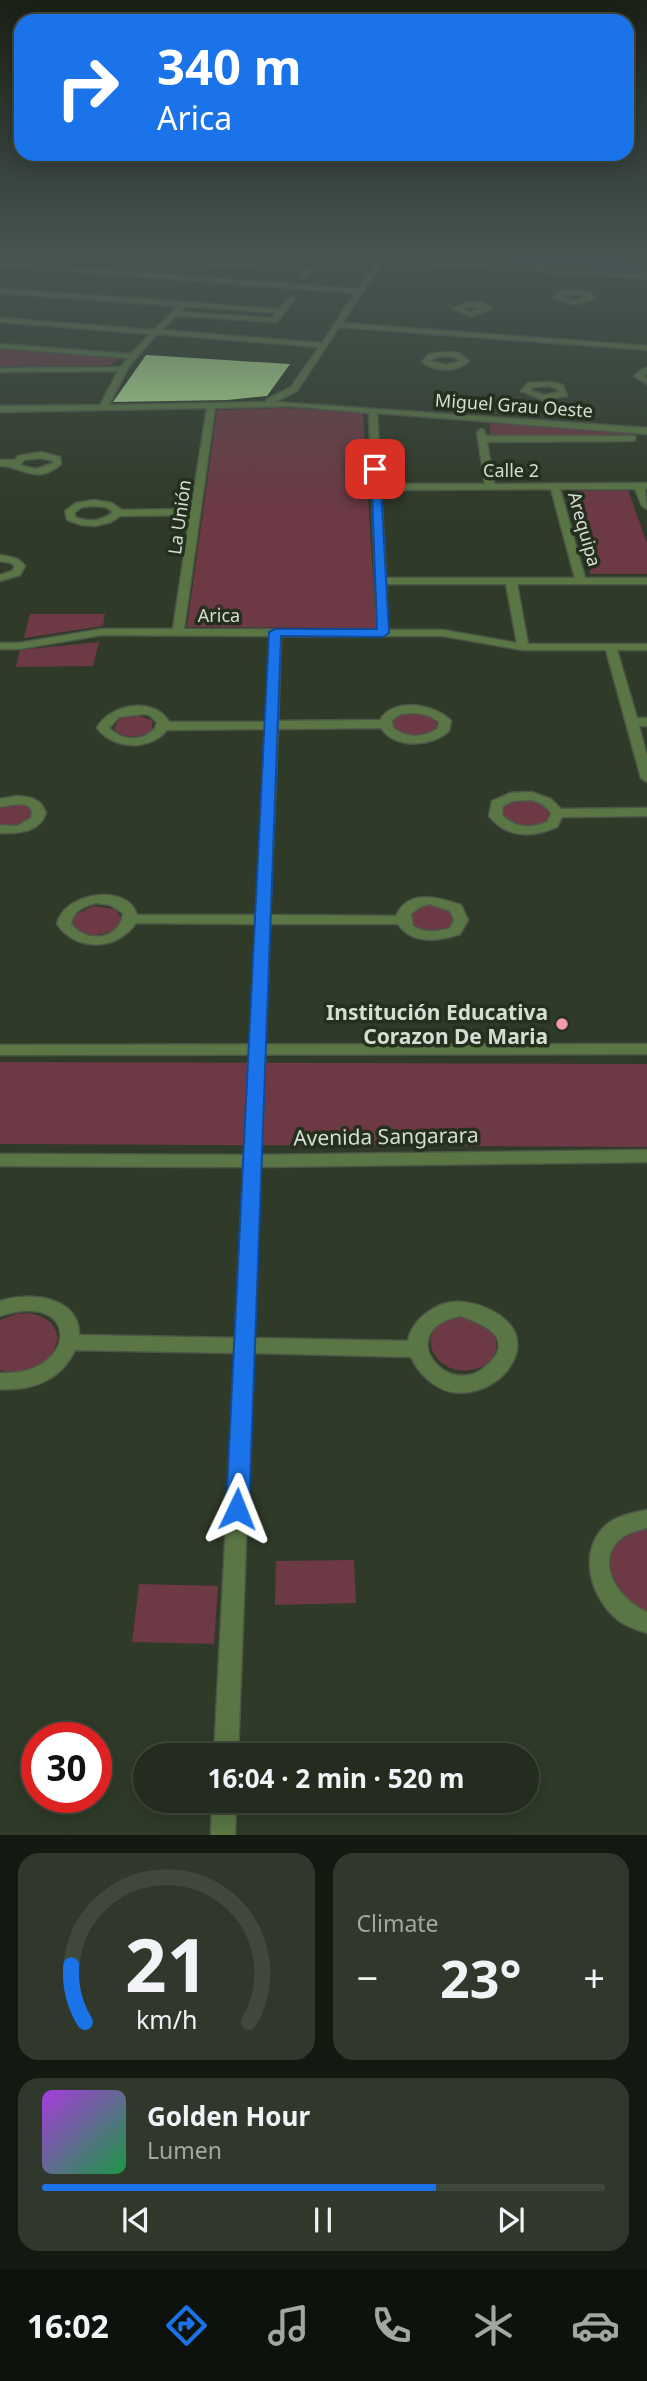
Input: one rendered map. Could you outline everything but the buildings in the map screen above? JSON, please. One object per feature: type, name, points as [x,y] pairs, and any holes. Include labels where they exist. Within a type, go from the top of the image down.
[{"type":"street","points":[[103,408],[109,388],[121,369],[146,343]]},
{"type":"street","points":[[293,343],[324,345]]},
{"type":"street","points":[[450,355],[456,343]]},
{"type":"street","points":[[575,343],[647,348]]},
{"type":"street","points":[[0,345],[133,356]]},
{"type":"street","points":[[251,405],[278,399],[294,388],[324,345]]},
{"type":"street","points":[[0,370],[121,369]]},
{"type":"street","points":[[647,370],[638,376],[647,382]]},
{"type":"street","points":[[294,388],[297,396],[303,400],[338,407]]},
{"type":"street","points":[[533,422],[543,398]]},
{"type":"street","name":"Miguel Grau Oeste","points":[[0,408],[251,405],[338,407],[647,431]]},
{"type":"street","name":"La Unión","points":[[178,632],[211,406]]},
{"type":"street","points":[[373,410],[383,633]]},
{"type":"street","points":[[479,418],[490,486]]},
{"type":"street","points":[[482,439],[647,438]]},
{"type":"street","points":[[0,463],[15,463]]},
{"type":"street","name":"Arequipa","points":[[555,486],[581,581]]},
{"type":"street","points":[[643,486],[647,506]]},
{"type":"street","name":"Calle 2","points":[[376,487],[643,486]]},
{"type":"street","points":[[118,513],[195,512]]},
{"type":"street","points":[[0,558],[14,561],[20,566],[16,573],[0,579]]},
{"type":"street","points":[[381,581],[647,581]]},
{"type":"street","points":[[511,581],[523,647]]},
{"type":"street","name":"Arica","points":[[0,646],[19,646],[102,632],[275,632],[443,633],[523,647],[647,647]]},
{"type":"street","points":[[227,1743],[275,632]]},
{"type":"street","points":[[611,647],[647,778]]},
{"type":"street","points":[[631,722],[647,722]]},
{"type":"street","points":[[164,726],[385,724]]},
{"type":"street","points":[[0,803],[11,800],[28,801],[35,803],[41,812],[40,817],[29,826],[12,830],[0,829]]},
{"type":"street","points":[[557,813],[647,812]]},
{"type":"street","points":[[131,919],[402,920]]},
{"type":"street","points":[[0,1050],[257,1052],[647,1049]]},
{"type":"street","name":"Avenida Sangarara","points":[[0,1160],[252,1161],[647,1156]]},
{"type":"street","points":[[0,1308],[25,1302],[54,1308],[64,1317],[70,1329],[70,1342],[65,1355],[55,1367],[25,1382],[0,1381]]},
{"type":"street","points":[[460,1309],[474,1311],[499,1325],[508,1348],[506,1360],[499,1371],[487,1379],[458,1383],[431,1371],[422,1361],[418,1349],[418,1336],[423,1325],[445,1311],[460,1309]]},
{"type":"street","points":[[70,1342],[418,1349]]},
{"type":"street","points":[[647,1519],[627,1522],[612,1531],[603,1545],[599,1561],[601,1579],[609,1596],[623,1611],[647,1623]]},
{"type":"street","points":[[223,1835],[224,1813]]},
{"type":"shaded area","points":[[0,348],[119,358],[111,365],[0,366]]},
{"type":"shaded area","points":[[286,408],[363,413],[376,628],[187,627],[217,410]]},
{"type":"shaded area","points":[[496,421],[634,432],[635,435],[491,435],[489,423]]},
{"type":"shaded area","points":[[628,490],[647,543],[647,574],[591,574],[568,491]]},
{"type":"shaded area","points":[[30,614],[105,614],[103,626],[24,638]]},
{"type":"shaded area","points":[[99,642],[93,666],[16,667],[20,650]]},
{"type":"shaded area","points":[[416,712],[434,719],[438,726],[428,733],[416,736],[394,727],[393,720],[402,714]]},
{"type":"shaded area","points":[[137,715],[153,721],[151,731],[131,736],[122,735],[114,729],[119,719]]},
{"type":"shaded area","points":[[525,799],[540,803],[549,811],[548,820],[531,827],[502,817],[501,808],[510,801]]},
{"type":"shaded area","points":[[19,804],[31,807],[34,817],[18,826],[0,825],[0,808]]},
{"type":"shaded area","points":[[425,904],[448,908],[456,917],[449,931],[434,934],[412,928],[408,914]]},
{"type":"shaded area","points":[[93,906],[115,909],[121,918],[116,928],[93,935],[76,929],[72,924],[75,915]]},
{"type":"shaded area","points":[[0,1062],[647,1064],[647,1147],[0,1144]]},
{"type":"shaded area","points":[[29,1313],[46,1319],[55,1329],[57,1340],[53,1352],[44,1362],[31,1369],[16,1373],[0,1370],[0,1320]]},
{"type":"shaded area","points":[[464,1317],[488,1329],[496,1341],[496,1348],[486,1365],[468,1370],[452,1369],[441,1362],[433,1352],[431,1341],[435,1330],[445,1321]]},
{"type":"shaded area","points":[[637,1529],[647,1529],[647,1614],[620,1595],[610,1566],[612,1551],[616,1545]]},
{"type":"shaded area","points":[[354,1560],[356,1603],[275,1605],[276,1561]]},
{"type":"shaded area","points":[[139,1584],[218,1586],[214,1644],[132,1642]]},
{"type":"place","name":"Institución Educativa Corazon De Maria","points":[[562,1024]]},
{"type":"route","points":[[237,1509],[275,632],[383,633],[375,469]]}]
